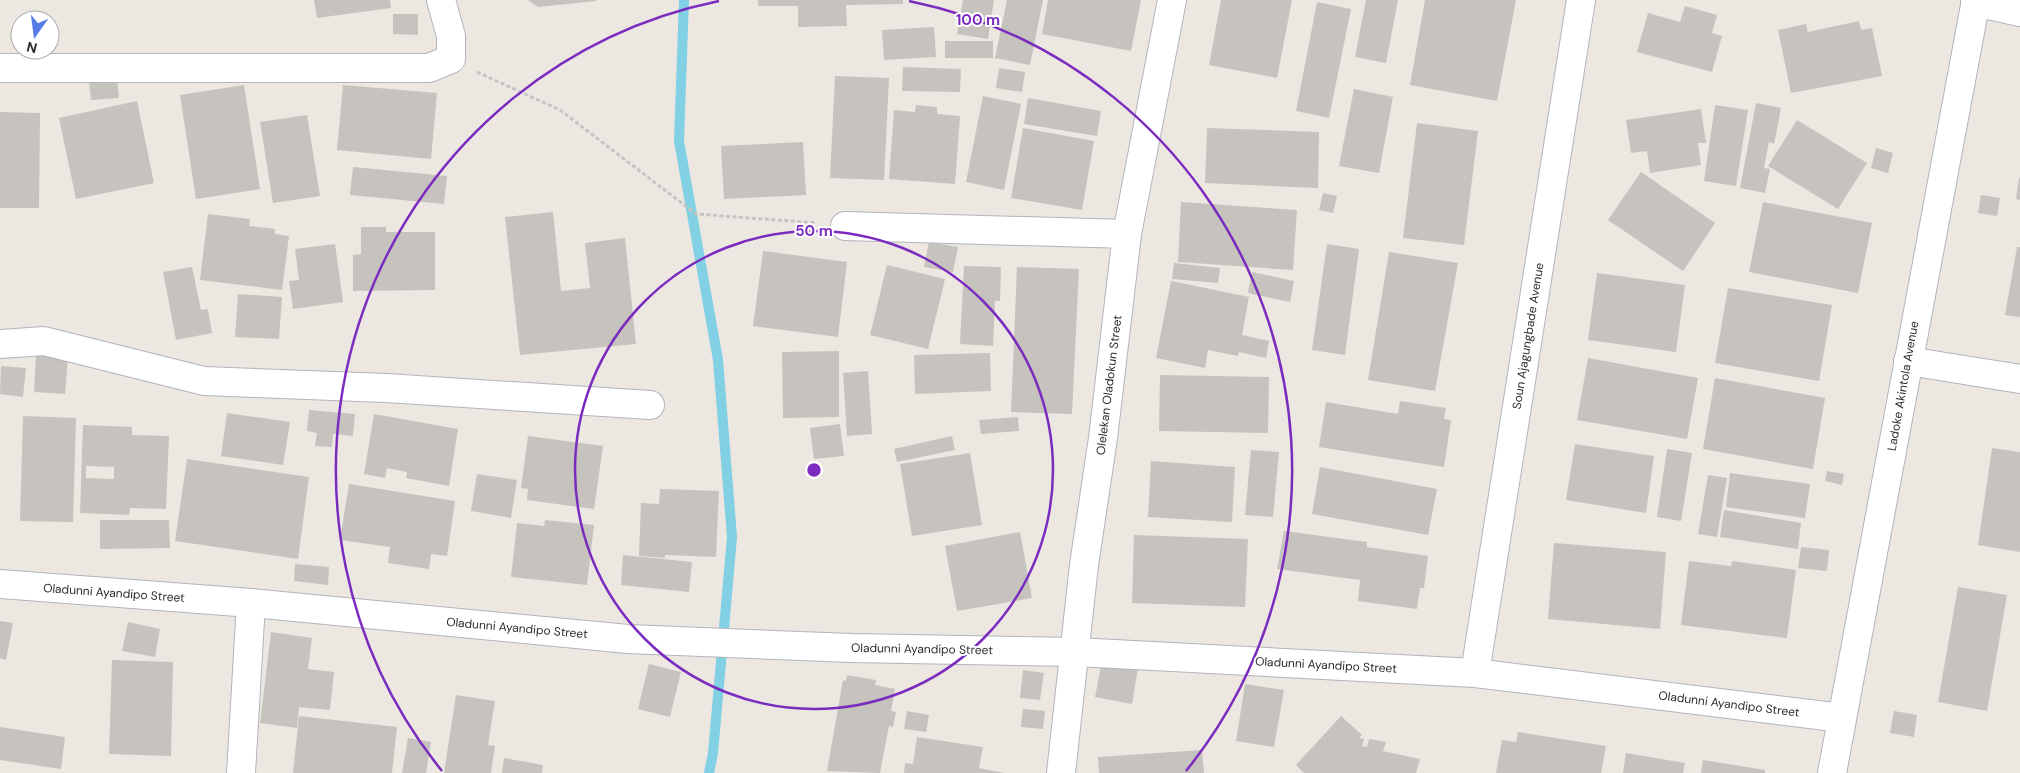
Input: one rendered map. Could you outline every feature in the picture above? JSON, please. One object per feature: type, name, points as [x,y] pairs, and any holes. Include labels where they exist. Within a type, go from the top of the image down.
[{"type":"street","points":[[0,68],[429,68],[451,59],[451,36],[441,0]]},
{"type":"street","name":"Olelekan Oladokun Street","points":[[1061,773],[1076,652],[1084,565],[1103,438],[1127,234],[1172,0]]},
{"type":"street","name":"Soun Ajagungbade Avenue","points":[[1475,673],[1581,0]]},
{"type":"street","points":[[1975,1],[2020,12]]},
{"type":"street","name":"Ladoke Akintola Avenue","points":[[1832,773],[1975,1]]},
{"type":"street","points":[[845,226],[1127,234]]},
{"type":"street","points":[[0,344],[44,341],[204,381],[386,388],[650,405]]},
{"type":"street","points":[[1908,361],[2020,379]]},
{"type":"street","name":"Oladunni Ayandipo Street","points":[[0,584],[251,603],[628,638],[745,644],[1076,652],[1475,673],[1842,718]]},
{"type":"street","points":[[241,773],[251,603]]},
{"type":"path","points":[[451,59],[560,110],[696,214],[845,226]]},
{"type":"building","points":[[314,0],[390,0],[391,8],[317,18]]},
{"type":"building","points":[[528,0],[596,0],[596,1],[538,7]]},
{"type":"building","points":[[758,0],[903,0],[903,4],[846,5],[847,26],[798,27],[798,6],[758,6]]},
{"type":"building","points":[[963,0],[994,0],[988,39],[957,34]]},
{"type":"building","points":[[1007,0],[1043,0],[1030,65],[995,58]]},
{"type":"building","points":[[1048,0],[1141,0],[1131,51],[1042,34]]},
{"type":"building","points":[[1221,0],[1292,0],[1277,78],[1209,65]]},
{"type":"building","points":[[1366,0],[1398,0],[1386,63],[1355,57]]},
{"type":"building","points":[[1425,0],[1516,0],[1497,101],[1410,85]]},
{"type":"building","points":[[1317,2],[1351,9],[1329,118],[1296,111]]},
{"type":"building","points":[[1685,6],[1717,15],[1712,33],[1722,36],[1712,72],[1637,52],[1648,13],[1680,22]]},
{"type":"building","points":[[393,14],[418,14],[418,35],[393,34]]},
{"type":"building","points":[[1859,21],[1861,30],[1872,28],[1882,76],[1791,93],[1778,30],[1806,24],[1808,32]]},
{"type":"building","points":[[934,27],[936,57],[884,60],[882,30]]},
{"type":"building","points":[[945,41],[993,41],[993,58],[945,58]]},
{"type":"building","points":[[903,67],[961,69],[960,92],[902,91]]},
{"type":"building","points":[[999,68],[1025,72],[1022,92],[996,88]]},
{"type":"building","points":[[835,76],[889,78],[884,180],[830,178]]},
{"type":"building","points":[[117,79],[119,98],[91,100],[89,81]]},
{"type":"building","points":[[244,85],[260,189],[196,199],[180,95]]},
{"type":"building","points":[[343,85],[437,93],[431,159],[337,150]]},
{"type":"building","points":[[1354,89],[1393,97],[1379,173],[1339,166]]},
{"type":"building","points":[[983,96],[1021,104],[1004,190],[966,182]]},
{"type":"building","points":[[1028,98],[1101,111],[1097,136],[1024,124]]},
{"type":"building","points":[[137,101],[154,183],[76,199],[59,118]]},
{"type":"building","points":[[1756,103],[1781,108],[1774,144],[1769,142],[1764,168],[1770,169],[1765,193],[1740,188]]},
{"type":"building","points":[[916,105],[937,107],[937,114],[960,116],[955,184],[889,179],[894,110],[915,112]]},
{"type":"building","points":[[1715,105],[1748,110],[1736,186],[1704,181]]},
{"type":"building","points":[[1701,109],[1706,143],[1698,143],[1701,165],[1650,173],[1647,151],[1631,153],[1626,120]]},
{"type":"building","points":[[0,112],[40,113],[39,208],[0,208]]},
{"type":"building","points":[[307,115],[320,196],[273,203],[260,122]]},
{"type":"building","points":[[1797,120],[1867,163],[1838,209],[1768,166]]},
{"type":"building","points":[[1417,123],[1478,131],[1464,245],[1403,238]]},
{"type":"building","points":[[1023,128],[1094,141],[1082,210],[1011,198]]},
{"type":"building","points":[[1207,128],[1319,132],[1318,188],[1205,183]]},
{"type":"building","points":[[803,142],[806,195],[724,199],[721,146]]},
{"type":"building","points":[[1876,148],[1893,153],[1888,173],[1871,168]]},
{"type":"building","points":[[353,167],[447,176],[444,204],[350,195]]},
{"type":"building","points":[[1641,172],[1715,223],[1683,271],[1608,220]]},
{"type":"building","points":[[2020,178],[2020,200],[2016,199]]},
{"type":"building","points":[[1323,193],[1337,196],[1333,213],[1319,210]]},
{"type":"building","points":[[1981,195],[2000,198],[1997,216],[1978,213]]},
{"type":"building","points":[[1181,202],[1297,210],[1293,270],[1178,262]]},
{"type":"building","points":[[1763,202],[1872,223],[1858,293],[1749,272]]},
{"type":"building","points":[[553,212],[561,291],[590,288],[585,243],[625,238],[636,344],[520,355],[505,217]]},
{"type":"building","points":[[208,214],[250,219],[249,226],[275,229],[275,234],[289,236],[282,290],[200,280]]},
{"type":"building","points":[[361,227],[386,227],[386,232],[435,232],[435,290],[353,291],[353,255],[361,254]]},
{"type":"building","points":[[929,242],[958,247],[953,272],[924,267]]},
{"type":"building","points":[[335,244],[343,302],[293,309],[289,281],[299,280],[295,249]]},
{"type":"building","points":[[1327,244],[1359,249],[1345,355],[1312,350]]},
{"type":"building","points":[[2017,247],[2020,247],[2020,317],[2005,315]]},
{"type":"building","points":[[763,251],[847,262],[838,337],[753,326]]},
{"type":"building","points":[[1389,252],[1458,263],[1435,391],[1368,380]]},
{"type":"building","points":[[1174,263],[1220,268],[1218,283],[1172,279]]},
{"type":"building","points":[[887,265],[945,279],[928,349],[870,335]]},
{"type":"building","points":[[964,266],[1001,267],[1000,301],[995,301],[993,346],[960,344]]},
{"type":"building","points":[[192,267],[201,310],[208,309],[212,333],[176,340],[163,272]]},
{"type":"building","points":[[1017,267],[1079,269],[1072,414],[1011,412]]},
{"type":"building","points":[[1252,272],[1294,281],[1290,302],[1248,293]]},
{"type":"building","points":[[1597,273],[1685,285],[1676,352],[1588,340]]},
{"type":"building","points":[[1171,281],[1249,297],[1242,335],[1269,341],[1266,358],[1239,352],[1238,356],[1208,350],[1205,368],[1156,358]]},
{"type":"building","points":[[1728,288],[1832,305],[1819,381],[1715,363]]},
{"type":"building","points":[[238,294],[282,297],[279,339],[235,337]]},
{"type":"building","points":[[839,351],[839,417],[783,418],[782,352]]},
{"type":"building","points":[[990,353],[991,391],[915,394],[914,355]]},
{"type":"building","points":[[36,355],[68,357],[65,394],[34,392]]},
{"type":"building","points":[[1588,358],[1698,378],[1687,439],[1577,420]]},
{"type":"building","points":[[1,366],[26,368],[23,397],[0,394]]},
{"type":"building","points":[[868,371],[872,434],[847,436],[843,373]]},
{"type":"building","points":[[1160,375],[1269,377],[1268,433],[1159,431]]},
{"type":"building","points":[[1715,378],[1825,398],[1813,469],[1703,449]]},
{"type":"building","points":[[1400,401],[1446,408],[1444,419],[1451,420],[1444,467],[1319,447],[1326,402],[1398,414]]},
{"type":"building","points":[[309,410],[355,414],[353,436],[333,434],[332,447],[315,446],[317,433],[307,431]]},
{"type":"building","points":[[227,413],[290,422],[283,465],[221,456]]},
{"type":"building","points":[[374,414],[458,429],[449,486],[406,478],[407,472],[387,468],[385,478],[364,474]]},
{"type":"building","points":[[23,416],[76,418],[73,522],[20,521]]},
{"type":"building","points":[[1018,417],[1019,431],[981,434],[979,420]]},
{"type":"building","points":[[840,424],[844,456],[814,459],[810,428]]},
{"type":"building","points":[[83,425],[132,427],[132,435],[169,436],[166,509],[130,508],[129,515],[80,513]],"holes":[[[86,466],[114,467],[114,479],[86,478]]]},
{"type":"building","points":[[528,436],[603,446],[594,509],[527,500],[528,489],[521,488]]},
{"type":"building","points":[[952,436],[955,450],[897,462],[894,449]]},
{"type":"building","points":[[1575,444],[1654,456],[1646,513],[1566,500]]},
{"type":"building","points":[[1992,448],[2020,452],[2020,552],[1978,545]]},
{"type":"building","points":[[1667,449],[1692,453],[1681,521],[1657,517]]},
{"type":"building","points":[[1251,450],[1279,452],[1273,517],[1245,515]]},
{"type":"building","points":[[970,453],[982,525],[912,536],[900,464]]},
{"type":"building","points":[[187,459],[309,477],[298,559],[175,541]]},
{"type":"building","points":[[1151,461],[1235,467],[1232,522],[1148,517]]},
{"type":"building","points":[[1320,467],[1437,489],[1428,535],[1312,514]]},
{"type":"building","points":[[1827,471],[1844,474],[1842,485],[1825,481]]},
{"type":"building","points":[[1730,473],[1810,484],[1805,518],[1726,507]]},
{"type":"building","points":[[477,474],[517,480],[511,518],[471,511]]},
{"type":"building","points":[[1708,475],[1727,478],[1717,537],[1698,534]]},
{"type":"building","points":[[349,484],[455,501],[447,556],[431,554],[429,569],[388,563],[390,547],[340,540]]},
{"type":"building","points":[[660,489],[719,491],[716,557],[665,555],[665,558],[639,556],[641,503],[659,504]]},
{"type":"building","points":[[1724,510],[1801,523],[1798,549],[1720,537]]},
{"type":"building","points":[[100,520],[169,520],[170,548],[100,549]]},
{"type":"building","points":[[545,520],[594,525],[587,585],[511,577],[517,523],[544,526]]},
{"type":"building","points":[[1284,531],[1367,542],[1367,547],[1428,556],[1424,588],[1420,588],[1417,609],[1358,601],[1360,580],[1277,569]]},
{"type":"building","points":[[1020,532],[1032,598],[957,611],[945,546]]},
{"type":"building","points":[[1134,535],[1248,539],[1245,607],[1132,603]]},
{"type":"building","points":[[1554,543],[1666,552],[1660,629],[1548,619]]},
{"type":"building","points":[[1801,547],[1829,550],[1827,571],[1798,568]]},
{"type":"building","points":[[623,555],[692,562],[689,592],[621,585]]},
{"type":"building","points":[[1689,561],[1731,566],[1732,561],[1796,570],[1787,638],[1681,625]]},
{"type":"building","points":[[295,564],[329,567],[328,585],[294,581]]},
{"type":"building","points":[[1958,587],[2007,595],[1987,711],[1938,702]]},
{"type":"building","points":[[0,621],[13,623],[6,660],[0,658]]},
{"type":"building","points":[[128,622],[160,629],[155,657],[122,651]]},
{"type":"building","points":[[271,632],[312,638],[308,669],[334,672],[330,710],[299,707],[297,728],[260,723]]},
{"type":"building","points":[[112,660],[173,662],[171,756],[109,754]]},
{"type":"building","points":[[1102,661],[1138,668],[1132,704],[1095,697]]},
{"type":"building","points":[[649,664],[681,672],[670,717],[638,709]]},
{"type":"building","points":[[1023,670],[1044,673],[1040,700],[1020,698]]},
{"type":"building","points":[[847,675],[876,680],[875,685],[895,689],[891,711],[896,712],[893,727],[889,726],[880,773],[827,771],[843,680],[846,681]]},
{"type":"building","points":[[1245,684],[1284,690],[1274,747],[1236,741]]},
{"type":"building","points":[[456,695],[495,701],[488,745],[495,746],[491,773],[444,773]]},
{"type":"building","points":[[1023,709],[1045,711],[1043,729],[1021,727]]},
{"type":"building","points":[[907,711],[929,715],[926,732],[904,729]]},
{"type":"building","points":[[1894,711],[1917,715],[1914,737],[1890,733]]},
{"type":"building","points":[[299,716],[397,727],[392,773],[293,773]]},
{"type":"building","points":[[1341,716],[1362,735],[1359,738],[1364,739],[1362,746],[1367,747],[1369,739],[1386,742],[1383,751],[1420,759],[1416,773],[1304,773],[1296,765]]},
{"type":"building","points":[[0,727],[65,737],[61,769],[0,760]]},
{"type":"building","points":[[1518,732],[1606,746],[1601,773],[1496,773],[1502,740],[1516,742]]},
{"type":"building","points":[[917,737],[983,747],[979,768],[1004,773],[904,773],[905,763],[913,764]]},
{"type":"building","points":[[408,738],[431,742],[426,773],[402,773]]},
{"type":"building","points":[[1202,750],[1204,773],[1099,773],[1098,757]]},
{"type":"building","points":[[1626,753],[1685,763],[1683,773],[1623,773]]},
{"type":"building","points":[[504,758],[543,765],[542,773],[502,773]]},
{"type":"building","points":[[1703,760],[1765,770],[1765,773],[1701,773]]},
{"type":"waterway","points":[[684,0],[679,141],[718,360],[732,537],[713,753],[709,773]]}]
